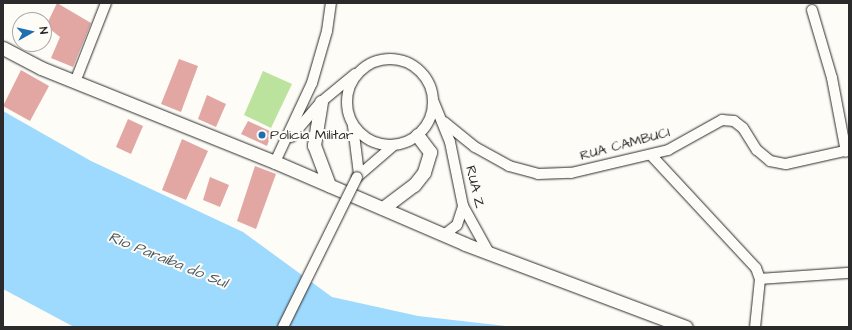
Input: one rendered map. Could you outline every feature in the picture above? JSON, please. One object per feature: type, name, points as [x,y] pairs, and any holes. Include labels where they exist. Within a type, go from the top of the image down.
[{"type":"main road","points":[[3,48],[75,82],[275,162],[489,254],[686,327]]},
{"type":"main road","points":[[321,102],[314,145],[329,185]]},
{"type":"main road","points":[[383,208],[414,185],[424,172],[430,152],[417,135]]},
{"type":"street","points":[[75,82],[106,3]]},
{"type":"street","points":[[275,162],[312,83],[327,31],[331,3]]},
{"type":"street","points":[[812,10],[832,78],[848,151]]},
{"type":"street","points":[[283,146],[321,102],[358,72],[383,59],[411,64],[422,73],[444,122]]},
{"type":"street","points":[[358,72],[347,97],[353,124],[358,175]]},
{"type":"street","points":[[283,327],[358,175],[394,145],[417,135],[429,120],[433,100]]},
{"type":"street","name":"RUA CAMBUCI","points":[[444,122],[475,147],[509,166],[538,174],[571,173],[650,155],[683,143],[722,120],[734,121],[743,128],[770,161],[786,164],[848,151]]},
{"type":"street","name":"RUA Z","points":[[444,122],[463,206],[489,254]]},
{"type":"street","points":[[353,124],[370,140],[394,145]]},
{"type":"street","points":[[650,155],[747,257],[760,279],[755,327]]},
{"type":"street","points":[[444,235],[457,225],[463,206]]},
{"type":"street","points":[[760,279],[849,273]]},
{"type":"green space","points":[[263,71],[292,84],[271,128],[244,115]]},
{"type":"water","name":"Rio Paraíba do Sul","points":[[3,111],[91,161],[243,232],[332,297],[418,316],[514,327],[74,327],[3,289]]},
{"type":"building","points":[[57,3],[91,23],[73,67],[51,58],[60,37],[52,31],[52,13]]},
{"type":"building","points":[[179,59],[198,66],[181,112],[161,104]]},
{"type":"building","points":[[21,70],[49,86],[30,121],[3,106]]},
{"type":"building","points":[[207,95],[226,104],[216,127],[198,119]]},
{"type":"building","points":[[128,119],[143,126],[131,154],[116,147]]},
{"type":"building","points":[[248,121],[272,132],[267,146],[241,134]]},
{"type":"building","points":[[182,139],[208,151],[186,200],[162,190]]},
{"type":"building","points":[[255,166],[276,174],[256,229],[237,221]]},
{"type":"building","points":[[210,177],[229,185],[220,207],[203,200]]},
{"type":"place","name":"Policia Militar","points":[[262,135]]}]
